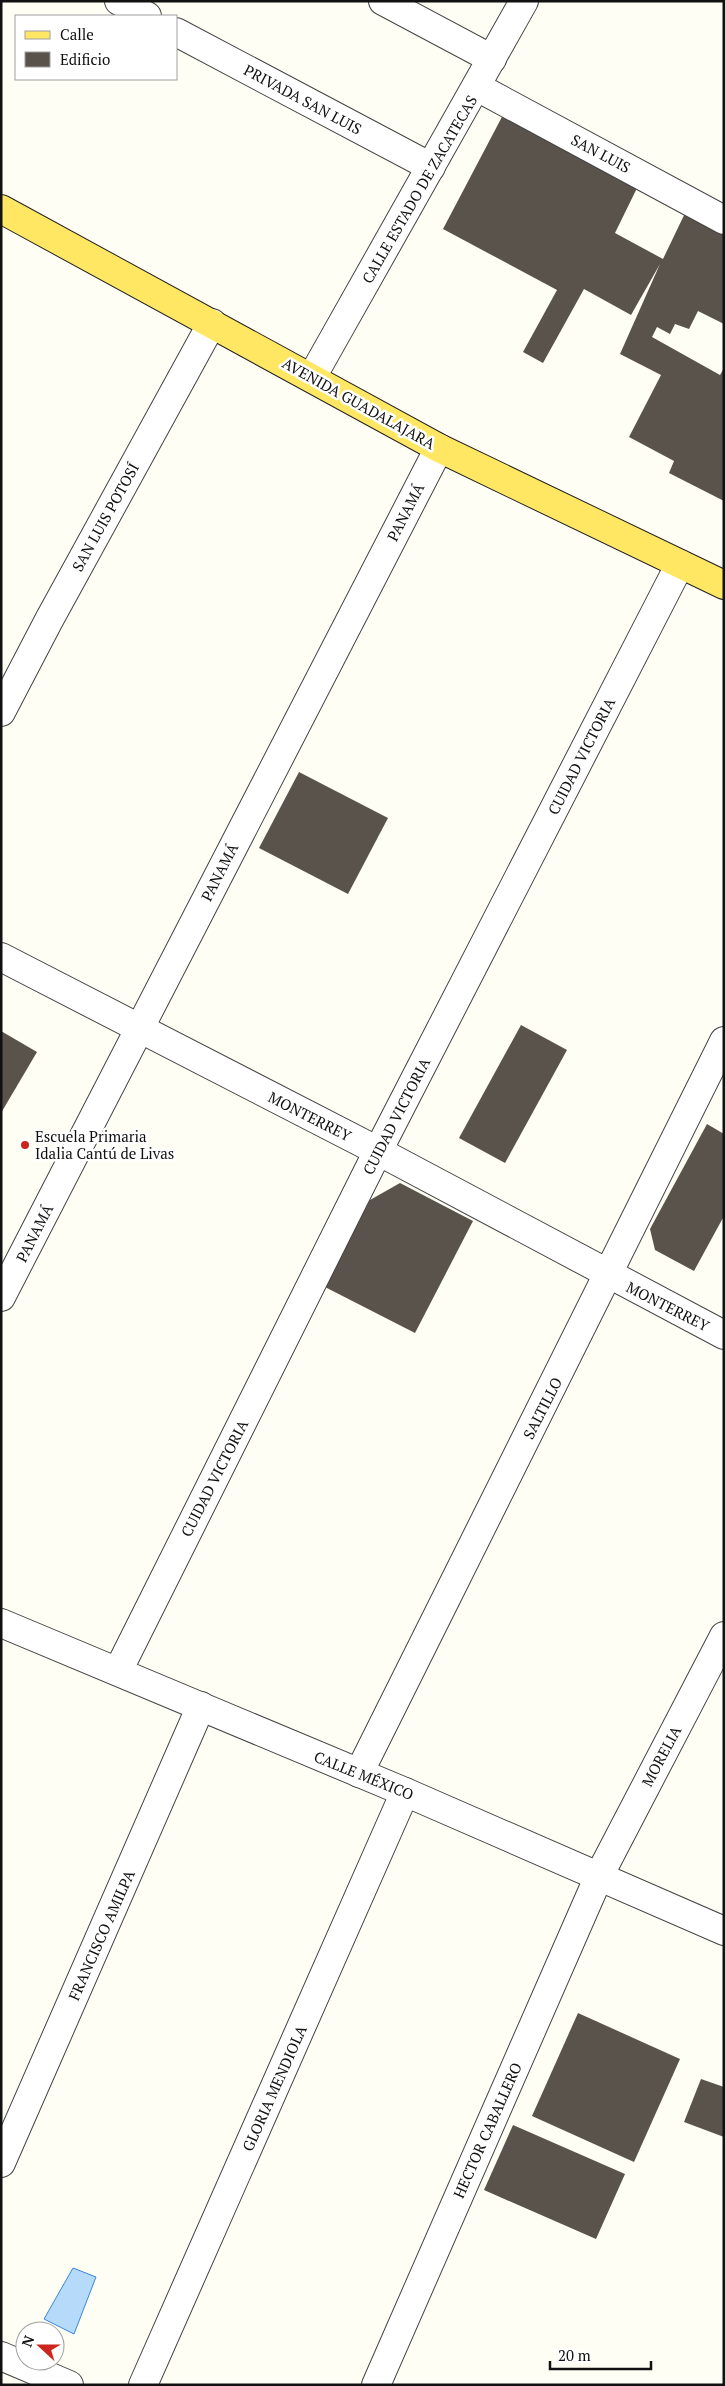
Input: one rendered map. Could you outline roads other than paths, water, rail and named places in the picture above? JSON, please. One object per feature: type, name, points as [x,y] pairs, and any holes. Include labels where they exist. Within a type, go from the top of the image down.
[{"type":"main road","name":"AVENIDA GUADALAJARA","points":[[1,208],[439,448],[724,585]]},
{"type":"street","points":[[119,1],[145,15]]},
{"type":"street","points":[[383,1],[492,59]]},
{"type":"street","name":"CALLE ESTADO DE ZACATECAS","points":[[312,377],[430,167],[478,87],[524,1]]},
{"type":"street","name":"PRIVADA SAN LUIS","points":[[178,33],[430,167]]},
{"type":"street","name":"SAN LUIS","points":[[478,87],[724,220]]},
{"type":"street","name":"SAN LUIS POTOSÍ","points":[[1,712],[49,620],[212,323]]},
{"type":"street","name":"PANAMÁ","points":[[1,1298],[439,448]]},
{"type":"street","name":"CUIDAD VICTORIA","points":[[118,1671],[378,1151],[680,564]]},
{"type":"street","name":"MONTERREY","points":[[1,957],[378,1151],[724,1335]]},
{"type":"street","name":"SALTILLO","points":[[359,1773],[724,1041]]},
{"type":"street","name":"CALLE MÉXICO","points":[[1,1623],[405,1792],[724,1932]]},
{"type":"street","name":"MORELIA","points":[[599,1876],[724,1636]]},
{"type":"street","name":"FRANCISCO AMILPA","points":[[1,2163],[201,1706]]},
{"type":"street","name":"GLORIA MENDIOLA","points":[[144,2385],[405,1792]]},
{"type":"street","name":"HECTOR CABALLERO","points":[[376,2385],[599,1876]]},
{"type":"street","points":[[1,2356],[70,2385]]},
{"type":"water","points":[[73,2268],[96,2277],[74,2334],[65,2330],[65,2321],[48,2321],[44,2319]]},
{"type":"place","name":"Escuela Primaria Idalia Cantú de Livas","points":[[25,1145]]}]
